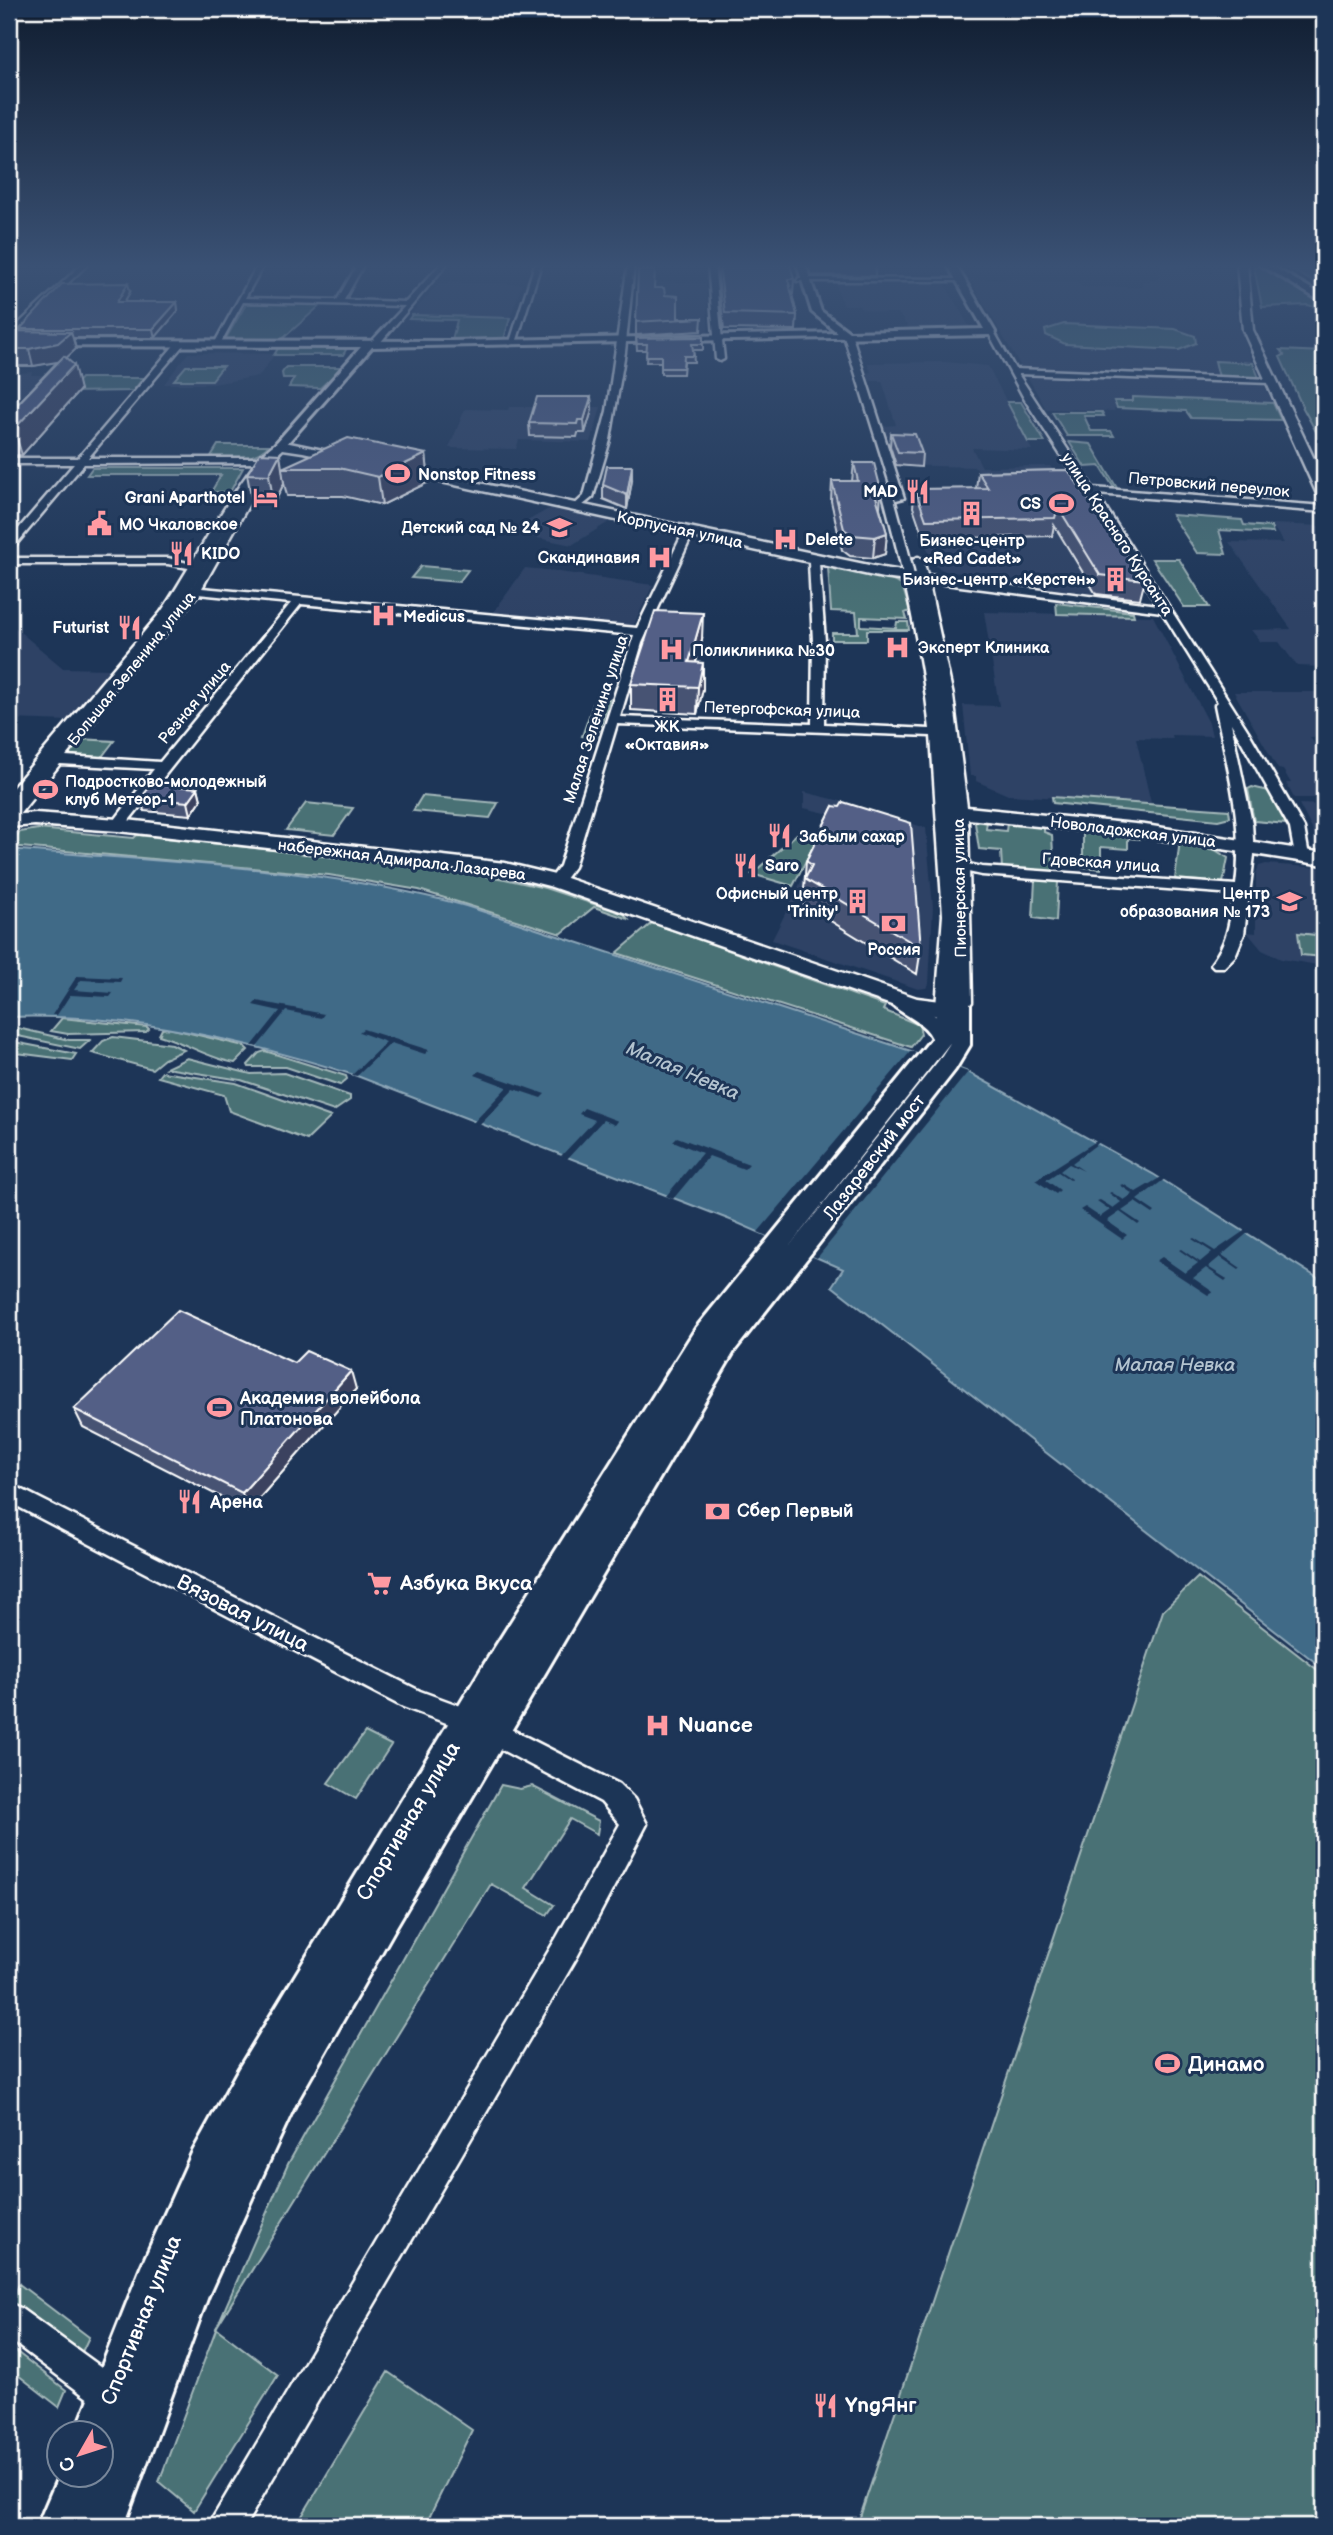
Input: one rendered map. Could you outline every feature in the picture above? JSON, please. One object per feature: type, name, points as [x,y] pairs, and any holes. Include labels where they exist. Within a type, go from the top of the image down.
[{"type":"main road","points":[[1271,382],[1324,494]]},
{"type":"main road","points":[[1281,382],[1324,477]]},
{"type":"main road","name":"Большая Зеленина улица","points":[[9,813],[190,590],[202,561],[261,463],[280,444]]},
{"type":"main road","name":"Корпусная улица","points":[[280,444],[917,578]]},
{"type":"main road","name":"Пионерская улица","points":[[917,578],[944,733],[959,866],[962,916],[952,1005]]},
{"type":"main road","name":"Новоладожская улица","points":[[952,808],[1246,841],[1301,851],[1324,859]]},
{"type":"main road","name":"набережная Адмирала Лазарева","points":[[9,813],[34,819],[118,825],[505,869],[556,881],[897,999],[952,1005]]},
{"type":"main road","name":"Новоладожская улица","points":[[1301,851],[1324,849]]},
{"type":"street","points":[[9,546],[147,382]]},
{"type":"street","name":"Большая Зеленина улица","points":[[190,590],[280,444],[335,382]]},
{"type":"street","points":[[577,507],[588,497],[605,443],[616,382]]},
{"type":"street","name":"Пионерская улица","points":[[861,382],[917,578]]},
{"type":"street","name":"улица Красного Курсанта","points":[[1020,382],[1167,609],[1242,731],[1297,828],[1301,851]]},
{"type":"street","points":[[9,463],[261,463]]},
{"type":"street","name":"Петровский переулок","points":[[1091,491],[1324,509]]},
{"type":"street","name":"Малая Зеленина улица","points":[[556,881],[566,867],[641,632],[689,531]]},
{"type":"street","points":[[817,559],[814,562],[819,646],[818,728]]},
{"type":"street","points":[[9,561],[202,561]]},
{"type":"street","name":"Корпусная улица","points":[[917,578],[1167,609]]},
{"type":"street","points":[[190,590],[641,632]]},
{"type":"street","name":"Резная улица","points":[[118,825],[299,601]]},
{"type":"street","name":"улица Красного Курсанта","points":[[1219,964],[1233,943],[1242,890],[1246,841],[1220,697]]},
{"type":"street","name":"Петергофская улица","points":[[612,720],[944,733]]},
{"type":"street","points":[[52,759],[163,766]]},
{"type":"street","points":[[1237,785],[1255,783],[1274,788]]},
{"type":"street","name":"Пионерская улица","points":[[952,808],[952,1005]]},
{"type":"street","name":"Гдовская улица","points":[[959,866],[982,871],[1242,890]]},
{"type":"street","points":[[897,999],[922,1015],[942,1034]]},
{"type":"street","points":[[938,1061],[942,1034],[952,1005]]},
{"type":"street","points":[[938,1061],[960,1045],[952,1005]]},
{"type":"street","name":"Лазаревский мост","points":[[789,1246],[938,1061]]},
{"type":"street","name":"Спортивная улица","points":[[110,2420],[126,2404],[190,2290],[282,2092],[480,1726],[789,1246]]},
{"type":"street","name":"Вязовая улица","points":[[9,1492],[412,1699],[480,1726]]},
{"type":"street","points":[[226,2526],[560,1959],[634,1824],[625,1808],[610,1793],[480,1726]]},
{"type":"street","points":[[9,2319],[126,2404]]},
{"type":"street","name":"Спортивная улица","points":[[102,2526],[126,2404]]},
{"type":"street","points":[[59,2526],[73,2490]]},
{"type":"shaded area","points":[[9,382],[38,382],[25,394],[9,401]]},
{"type":"shaded area","points":[[165,382],[223,382],[213,384],[164,384]]},
{"type":"shaded area","points":[[882,382],[997,382],[1032,450],[972,448],[982,467],[1050,466],[1140,599],[1023,585],[1024,581],[945,571],[933,565],[913,507],[988,490],[976,467],[895,465],[888,446],[915,447],[887,436],[884,426],[896,425]]},
{"type":"shaded area","points":[[1031,382],[1263,383],[1281,420],[1191,418],[1186,411],[1046,409]]},
{"type":"shaded area","points":[[509,407],[601,407],[591,442],[519,440],[516,449],[449,448],[465,409],[508,410]]},
{"type":"shaded area","name":"Детский сад № 24","points":[[552,507],[612,520],[572,545],[508,532]]},
{"type":"shaded area","points":[[1271,524],[1324,526],[1324,667],[1297,666],[1279,642],[1261,642],[1251,630],[1291,629],[1229,542],[1284,543]]},
{"type":"shaded area","points":[[525,568],[653,585],[632,629],[491,616]]},
{"type":"shaded area","points":[[984,612],[1153,616],[1209,723],[1212,736],[1136,738],[1151,803],[1008,795],[976,781],[976,776],[970,776],[963,705],[999,706]]},
{"type":"shaded area","points":[[13,626],[63,668],[111,669],[70,721],[9,719],[9,627]]},
{"type":"shaded area","points":[[1234,692],[1324,692],[1324,737],[1310,737],[1324,758],[1324,798],[1294,798],[1286,783],[1291,783],[1283,770],[1278,769]]},
{"type":"shaded area","points":[[804,792],[926,828],[933,907],[929,984],[926,988],[918,989],[772,940],[834,815],[804,808]]},
{"type":"shaded area","points":[[1299,804],[1324,805],[1324,840],[1314,833]]},
{"type":"shaded area","name":"Центр образования № 173","points":[[1266,864],[1324,868],[1324,966],[1281,959],[1262,950],[1247,932],[1256,933],[1256,873],[1259,866]]},
{"type":"green space","points":[[77,382],[140,382],[133,391],[69,392]]},
{"type":"green space","points":[[292,382],[326,382],[320,388],[289,387]]},
{"type":"green space","points":[[1291,382],[1324,382],[1324,446]]},
{"type":"green space","points":[[1133,397],[1273,403],[1281,420],[1191,418],[1186,411],[1117,408],[1114,401],[1133,401]]},
{"type":"green space","points":[[1007,402],[1021,402],[1045,442],[1028,442]]},
{"type":"green space","points":[[1052,412],[1102,412],[1104,416],[1084,416],[1091,431],[1111,431],[1114,436],[1067,436]]},
{"type":"green space","points":[[1069,442],[1091,444],[1117,488],[1114,488],[1100,466],[1085,467]]},
{"type":"green space","points":[[218,445],[269,445],[250,457],[210,458]]},
{"type":"green space","points":[[92,468],[243,468],[230,492],[211,492],[221,475],[87,475]]},
{"type":"green space","points":[[1172,515],[1242,520],[1244,525],[1271,527],[1273,533],[1219,530],[1226,554],[1197,553]]},
{"type":"green space","points":[[1152,559],[1179,559],[1209,607],[1184,607]]},
{"type":"green space","points":[[421,566],[468,570],[459,582],[411,578]]},
{"type":"green space","points":[[828,567],[886,578],[902,585],[910,611],[905,613],[907,619],[861,617],[861,626],[896,628],[897,622],[908,622],[909,630],[867,630],[867,640],[832,640],[832,633],[858,633],[856,612],[831,611]]},
{"type":"green space","points":[[1056,603],[1133,612],[1134,616],[1057,614]]},
{"type":"green space","points":[[610,699],[597,737],[582,736],[594,702]]},
{"type":"green space","points":[[79,739],[114,741],[101,758],[66,756]]},
{"type":"green space","points":[[1252,787],[1269,791],[1287,824],[1254,821],[1248,789]]},
{"type":"green space","points":[[422,796],[498,803],[490,818],[413,811]]},
{"type":"green space","points":[[1052,797],[1229,810],[1230,817],[1218,820],[1053,803]]},
{"type":"green space","points":[[306,803],[353,808],[334,835],[286,830]]},
{"type":"green space","points":[[979,820],[987,821],[986,829],[1006,831],[1007,823],[1044,827],[1044,832],[1052,835],[1054,872],[1002,869],[1001,851],[979,849],[975,823]]},
{"type":"green space","points":[[38,829],[134,838],[137,835],[430,867],[545,888],[624,914],[628,919],[594,907],[561,934],[419,890],[329,875],[9,846],[20,832]]},
{"type":"green space","points":[[799,832],[818,837],[793,886],[752,874]]},
{"type":"green space","points":[[1083,832],[1139,839],[1128,838],[1128,849],[1101,847],[1101,869],[1083,867]]},
{"type":"green space","points":[[1180,840],[1212,848],[1228,858],[1223,883],[1175,879]]},
{"type":"green space","points":[[1035,880],[1058,882],[1056,921],[1033,918]]},
{"type":"green space","points":[[652,923],[885,1006],[883,1010],[919,1025],[921,1034],[911,1047],[617,953]]},
{"type":"green space","points":[[1298,933],[1324,936],[1324,957],[1301,955]]},
{"type":"green space","points":[[62,1018],[149,1029],[146,1032],[68,1034],[51,1031]]},
{"type":"green space","points":[[9,1026],[69,1040],[90,1040],[80,1049],[18,1036],[9,1037]]},
{"type":"green space","points":[[169,1028],[244,1046],[248,1050],[235,1063],[225,1061],[159,1035],[162,1029]]},
{"type":"green space","points":[[113,1037],[172,1044],[184,1050],[164,1059],[152,1069],[92,1053],[103,1041]]},
{"type":"green space","points":[[9,1043],[76,1054],[72,1060],[9,1052]]},
{"type":"green space","points":[[265,1051],[346,1076],[347,1079],[340,1085],[286,1067],[249,1067],[259,1053]]},
{"type":"green space","points":[[187,1058],[251,1074],[284,1073],[350,1096],[350,1100],[334,1111],[241,1080],[166,1068]]},
{"type":"green space","points":[[162,1072],[236,1083],[331,1117],[307,1140],[229,1111],[224,1095],[158,1077]]},
{"type":"green space","name":"Динамо","points":[[1198,1577],[1324,1675],[1324,2526],[857,2526],[1163,1611]]},
{"type":"green space","points":[[365,1732],[391,1745],[356,1799],[328,1783]]},
{"type":"green space","points":[[501,1785],[520,1789],[532,1786],[599,1821],[597,1834],[570,1819],[526,1888],[554,1905],[547,1915],[491,1884],[217,2326],[288,2164]]},
{"type":"green space","points":[[19,2284],[89,2337],[81,2354],[15,2307],[12,2301]]},
{"type":"green space","points":[[216,2328],[278,2375],[194,2511],[159,2482]]},
{"type":"green space","points":[[9,2346],[66,2390],[59,2407],[9,2368]]},
{"type":"green space","points":[[388,2372],[472,2430],[425,2526],[296,2526]]},
{"type":"water","name":"Малая Невка","points":[[9,849],[297,874],[354,882],[466,906],[968,1072],[1153,1174],[1324,1282],[1324,1669],[832,1286],[843,1269],[733,1221],[357,1076],[314,1063],[229,1040],[142,1024],[98,1019],[9,1017]]},
{"type":"pier","points":[[77,976],[122,978],[120,982],[81,980],[74,990],[113,993],[110,997],[70,995],[57,1015],[52,1015]]},
{"type":"pier","points":[[257,1001],[324,1014],[321,1018],[286,1011],[257,1047],[252,1046],[280,1011],[253,1005]]},
{"type":"pier","points":[[363,1029],[429,1050],[425,1054],[391,1043],[357,1076],[352,1075],[386,1042],[359,1032]]},
{"type":"pier","points":[[911,1051],[968,1072],[817,1258],[758,1232]]},
{"type":"pier","points":[[479,1071],[545,1094],[541,1098],[514,1089],[480,1125],[473,1123],[507,1087],[475,1075]]},
{"type":"pier","points":[[584,1108],[618,1121],[615,1125],[603,1120],[567,1159],[561,1156],[595,1120],[579,1114]]},
{"type":"pier","points":[[677,1137],[749,1164],[744,1169],[709,1156],[673,1199],[666,1196],[702,1153],[673,1141]]},
{"type":"pier","points":[[1098,1140],[1101,1141],[1072,1163],[1084,1171],[1069,1164],[1060,1171],[1072,1179],[1058,1172],[1046,1180],[1060,1190],[1056,1194],[1035,1180]]},
{"type":"pier","points":[[1163,1176],[1166,1178],[1137,1200],[1155,1212],[1153,1214],[1135,1202],[1122,1211],[1140,1223],[1138,1225],[1120,1212],[1107,1221],[1127,1235],[1122,1239],[1080,1210],[1085,1207],[1100,1217],[1110,1210],[1097,1201],[1100,1200],[1113,1208],[1121,1202],[1109,1193],[1124,1200],[1133,1194],[1120,1185],[1123,1184],[1136,1192]]},
{"type":"pier","points":[[1247,1229],[1250,1231],[1222,1255],[1241,1268],[1239,1270],[1220,1257],[1208,1267],[1227,1279],[1225,1281],[1206,1268],[1193,1278],[1213,1292],[1208,1295],[1156,1261],[1162,1257],[1185,1273],[1198,1263],[1179,1250],[1200,1262],[1212,1252],[1192,1239],[1215,1251]]},
{"type":"building","points":[[39,382],[58,382],[14,429],[9,429],[9,413]]},
{"type":"building","points":[[537,397],[591,397],[584,420],[578,420],[577,424],[529,423]]},
{"type":"building","points":[[891,433],[915,434],[922,453],[898,452]]},
{"type":"building","points":[[348,438],[426,454],[378,477],[339,468],[282,468]]},
{"type":"building","points":[[260,453],[280,454],[269,475],[247,474]]},
{"type":"building","points":[[854,463],[874,463],[881,490],[874,490],[887,533],[875,537],[852,535],[844,529],[832,481],[858,481]]},
{"type":"building","points":[[607,466],[632,466],[627,495],[603,485]]},
{"type":"building","points":[[1068,470],[1145,580],[1100,575],[1058,507],[1055,518],[926,520],[915,489],[988,488],[978,472]]},
{"type":"building","points":[[655,611],[703,613],[689,662],[703,663],[698,687],[631,684]]},
{"type":"building","points":[[152,784],[198,788],[188,802],[141,798]]},
{"type":"building","name":"Офисный центр 'Trinity'","points":[[843,802],[911,823],[921,948],[805,879],[812,865],[806,861],[833,806],[840,807]]},
{"type":"building","name":"Академия волейбола Платонова","points":[[178,1310],[294,1363],[306,1351],[351,1371],[242,1493],[74,1409]]},
{"type":"place","name":"Nonstop Fitness","points":[[398,474]]},
{"type":"place","name":"MAD","points":[[918,491]]},
{"type":"place","name":"Grani Aparthotel","points":[[265,497]]},
{"type":"place","name":"CS","points":[[1061,503]]},
{"type":"place","name":"Бизнес-центр «Red Cadet»","points":[[972,514]]},
{"type":"place","name":"МО Чкаловское","points":[[99,524]]},
{"type":"place","name":"Детский сад № 24","points":[[560,527]]},
{"type":"place","name":"Delete","points":[[785,539]]},
{"type":"place","name":"KIDO","points":[[181,553]]},
{"type":"place","name":"Скандинавия","points":[[660,557]]},
{"type":"place","name":"Бизнес-центр «Керстен»","points":[[1116,579]]},
{"type":"place","name":"Medicus","points":[[383,616]]},
{"type":"place","name":"Futurist","points":[[129,627]]},
{"type":"place","name":"Эксперт Клиника","points":[[898,647]]},
{"type":"place","name":"Поликлиника №30","points":[[672,650]]},
{"type":"place","name":"ЖК «Октавия»","points":[[667,700]]},
{"type":"place","name":"Подростково-молодежный клуб Метеор-1","points":[[45,790]]},
{"type":"place","name":"Забыли сахар","points":[[779,836]]},
{"type":"place","name":"Saro","points":[[745,865]]},
{"type":"place","name":"Офисный центр 'Trinity'","points":[[858,902]]},
{"type":"place","name":"Центр образования № 173","points":[[1290,902]]},
{"type":"place","name":"Россия","points":[[894,923]]},
{"type":"place","name":"Академия волейбола Платонова","points":[[220,1408]]},
{"type":"place","name":"Арена","points":[[190,1502]]},
{"type":"place","name":"Сбер Первый","points":[[717,1511]]},
{"type":"place","name":"Азбука Вкуса","points":[[380,1583]]},
{"type":"place","name":"Nuance","points":[[658,1725]]},
{"type":"place","name":"Динамо","points":[[1168,2064]]},
{"type":"place","name":"YngЯнг","points":[[825,2405]]}]
